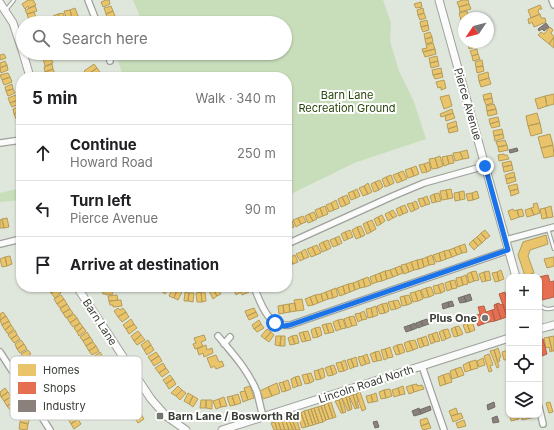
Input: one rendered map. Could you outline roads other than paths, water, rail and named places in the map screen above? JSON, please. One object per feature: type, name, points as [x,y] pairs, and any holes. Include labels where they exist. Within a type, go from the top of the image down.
[{"type":"street","points":[[88,0],[94,16]]},
{"type":"street","name":"Pierce Avenue","points":[[439,0],[515,274]]},
{"type":"street","points":[[552,0],[554,5]]},
{"type":"street","points":[[0,3],[13,23],[16,31]]},
{"type":"street","points":[[26,60],[29,72]]},
{"type":"street","points":[[0,143],[16,141]]},
{"type":"street","points":[[292,242],[418,186],[485,166]]},
{"type":"street","points":[[506,240],[551,228]]},
{"type":"street","points":[[0,244],[16,240]]},
{"type":"street","points":[[256,292],[268,317],[280,326],[290,325],[508,250]]},
{"type":"street","name":"Barn Lane","points":[[80,292],[123,356]]},
{"type":"street","points":[[542,328],[554,325]]},
{"type":"street","points":[[218,336],[236,356],[249,376],[257,393],[263,417]]},
{"type":"street","points":[[224,344],[230,337]]},
{"type":"street","name":"Lincoln Road North","points":[[222,430],[506,339]]},
{"type":"street","points":[[0,352],[10,368]]},
{"type":"street","points":[[422,366],[444,430]]},
{"type":"street","name":"Barn Lane","points":[[142,385],[151,399],[166,416],[186,430]]},
{"type":"street","points":[[542,418],[543,424]]},
{"type":"street","points":[[43,420],[49,429]]},
{"type":"lane","points":[[6,11],[14,0]]},
{"type":"lane","points":[[551,228],[554,249]]},
{"type":"lane","points":[[542,306],[548,310],[554,308]]},
{"type":"place","name":"Plus One","points":[[485,318]]},
{"type":"place","name":"Barn Lane / Bosworth Rd","points":[[160,416]]},
{"type":"park label","name":"Barn Lane Recreation Ground","points":[[347,101]]}]
